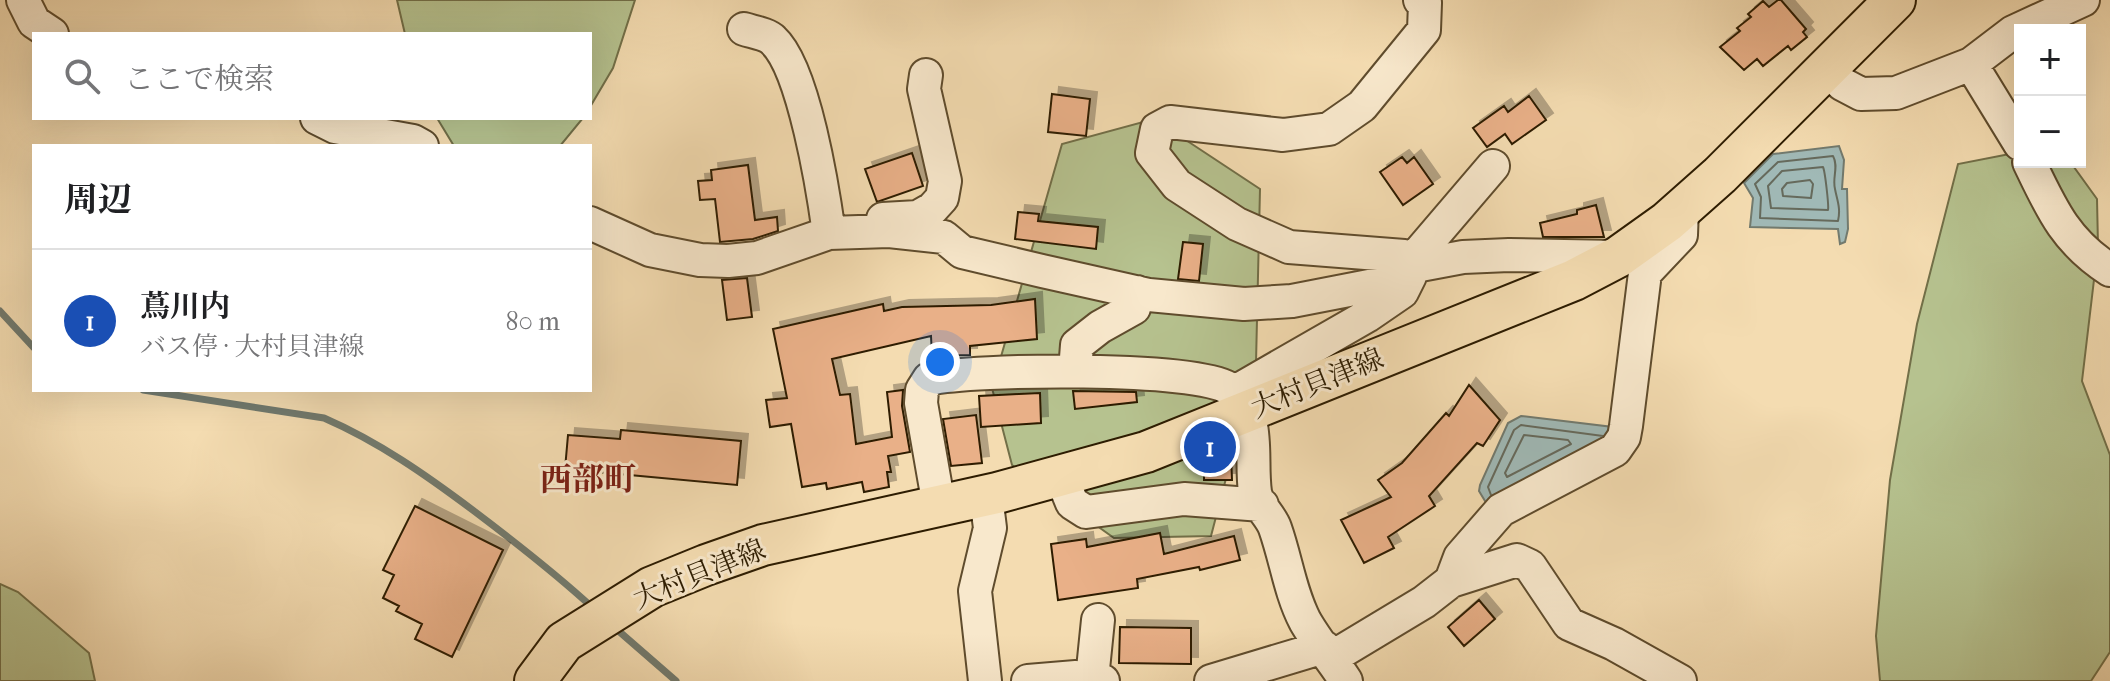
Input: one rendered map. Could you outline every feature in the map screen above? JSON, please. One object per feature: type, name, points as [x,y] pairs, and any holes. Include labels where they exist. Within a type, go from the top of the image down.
[{"type":"main road","name":"大村貝津線","points":[[535,681],[564,642],[652,587],[706,565],[763,545],[986,496],[1146,452],[1240,403],[1511,307],[1618,257],[1720,175],[1895,0]]},
{"type":"street","points":[[23,0],[34,22],[49,32]]},
{"type":"street","points":[[1420,0],[1425,3],[1424,30],[1362,106],[1329,129],[1283,135],[1170,122],[1157,129],[1152,153],[1177,185],[1237,224],[1289,247],[1404,256],[1413,264],[1509,255],[1618,257]]},
{"type":"street","points":[[1827,67],[1842,84],[1861,94],[1896,93],[1971,64],[2013,32],[2083,0]]},
{"type":"street","points":[[744,29],[772,38],[790,63],[821,172],[828,227]]},
{"type":"street","points":[[1971,64],[2014,134]]},
{"type":"street","points":[[592,224],[650,250],[700,260],[757,258],[828,227],[918,217],[932,209],[942,198],[945,181],[924,89],[926,75]]},
{"type":"street","points":[[321,120],[335,127],[418,144]]},
{"type":"street","points":[[828,227],[944,237],[962,252],[1137,292],[1244,304],[1292,301],[1395,281],[1413,264],[1493,166]]},
{"type":"street","points":[[2032,168],[2053,212],[2075,244],[2110,270]]},
{"type":"street","points":[[1451,581],[1460,557],[1501,510],[1615,450],[1624,437],[1645,273],[1681,235],[1682,208]]},
{"type":"street","points":[[1240,403],[1402,292],[1413,264]]},
{"type":"street","points":[[1075,371],[1077,345],[1100,327],[1134,308],[1137,292]]},
{"type":"street","points":[[939,506],[921,403],[922,390],[929,379],[1075,371],[1199,377],[1230,389],[1253,431],[1255,495],[1275,526],[1288,578],[1305,620],[1333,662]]},
{"type":"street","points":[[1061,476],[1072,503],[1086,512],[1184,499],[1262,505]]},
{"type":"street","points":[[985,681],[975,591],[990,528],[986,496]]},
{"type":"street","points":[[1211,681],[1333,662],[1451,581],[1517,560],[1530,566],[1569,624],[1614,644],[1680,681]]},
{"type":"street","points":[[1028,681],[1076,677],[1097,680],[1098,620]]},
{"type":"green space","points":[[397,0],[635,0],[613,68],[592,104],[592,32],[405,32]]},
{"type":"green space","points":[[1154,119],[1260,189],[1256,363],[1211,536],[1114,538],[1012,465],[992,388],[1062,144]]},
{"type":"green space","points":[[438,120],[581,120],[562,144],[453,144]]},
{"type":"green space","points":[[2014,153],[2014,168],[2075,168],[2097,199],[2098,246],[2082,381],[2110,455],[2110,652],[2091,681],[1880,681],[1876,636],[1890,480],[1917,324],[1958,164]]},
{"type":"green space","points":[[0,584],[18,592],[89,653],[95,681],[0,681]]},
{"type":"water","points":[[1839,146],[1844,160],[1842,189],[1847,189],[1848,229],[1845,242],[1840,244],[1838,229],[1750,227],[1753,198],[1744,183],[1773,154]]},
{"type":"water","points":[[1521,416],[1613,427],[1615,431],[1488,506],[1479,491],[1480,485],[1508,423]]},
{"type":"building","points":[[1778,0],[1806,29],[1803,32],[1807,37],[1791,50],[1788,46],[1763,66],[1757,59],[1744,70],[1720,47],[1740,31],[1737,28],[1751,17],[1748,14],[1763,1],[1769,7]]},
{"type":"building","points":[[1052,94],[1090,99],[1086,136],[1048,132]]},
{"type":"building","points":[[1529,96],[1546,120],[1512,144],[1505,134],[1487,147],[1473,128],[1504,106],[1508,112]]},
{"type":"building","points":[[912,153],[923,186],[877,202],[865,169]]},
{"type":"building","points":[[1402,157],[1407,163],[1414,157],[1433,184],[1403,205],[1380,172]]},
{"type":"building","points":[[748,165],[755,220],[777,217],[778,231],[753,239],[720,242],[715,199],[700,200],[698,181],[712,180],[711,170]]},
{"type":"building","points":[[1596,205],[1604,237],[1543,237],[1540,223],[1577,214],[1577,210]]},
{"type":"building","points":[[1018,212],[1039,214],[1038,221],[1098,227],[1096,249],[1015,239]]},
{"type":"building","points":[[1183,242],[1203,244],[1199,281],[1178,279]]},
{"type":"building","points":[[747,278],[752,317],[727,320],[722,280]]},
{"type":"building","points":[[1035,299],[1037,339],[970,346],[970,355],[932,356],[931,336],[832,359],[840,395],[850,394],[856,444],[892,437],[887,392],[903,390],[902,406],[910,452],[888,456],[891,472],[887,472],[889,487],[864,492],[862,482],[827,489],[826,483],[802,487],[791,424],[770,427],[766,400],[787,398],[773,329],[883,304],[884,311],[902,307],[991,305]]},
{"type":"building","points":[[1469,385],[1500,420],[1483,446],[1477,443],[1429,496],[1435,506],[1388,537],[1394,548],[1364,563],[1341,520],[1391,497],[1378,480],[1402,463],[1446,413],[1449,416]]},
{"type":"building","points":[[1073,391],[1136,392],[1137,402],[1075,409]]},
{"type":"building","points":[[1040,393],[1041,423],[981,427],[979,396]]},
{"type":"building","points":[[976,415],[982,463],[951,466],[943,419]]},
{"type":"building","points":[[621,430],[741,441],[737,485],[565,469],[568,435],[620,439]]},
{"type":"building","points":[[1231,453],[1232,480],[1204,480],[1204,454]]},
{"type":"building","points":[[415,506],[503,550],[452,657],[415,639],[422,624],[396,611],[399,606],[383,598],[394,575],[383,570]]},
{"type":"building","points":[[1160,533],[1164,554],[1234,536],[1240,560],[1200,570],[1199,567],[1137,579],[1138,588],[1058,600],[1051,544],[1086,539],[1087,547]]},
{"type":"building","points":[[1479,600],[1495,619],[1464,646],[1448,627]]},
{"type":"building","points":[[1120,627],[1191,628],[1191,664],[1119,663]]},
{"type":"waterway","points":[[0,311],[32,346]]},
{"type":"waterway","points":[[156,392],[324,418],[344,427],[402,460],[456,498],[535,558],[593,608]]},
{"type":"waterway","points":[[614,627],[676,681]]},
{"type":"place","name":"蔦川内","points":[[1210,447]]},
{"type":"district","name":"西部町","points":[[588,479]]}]
